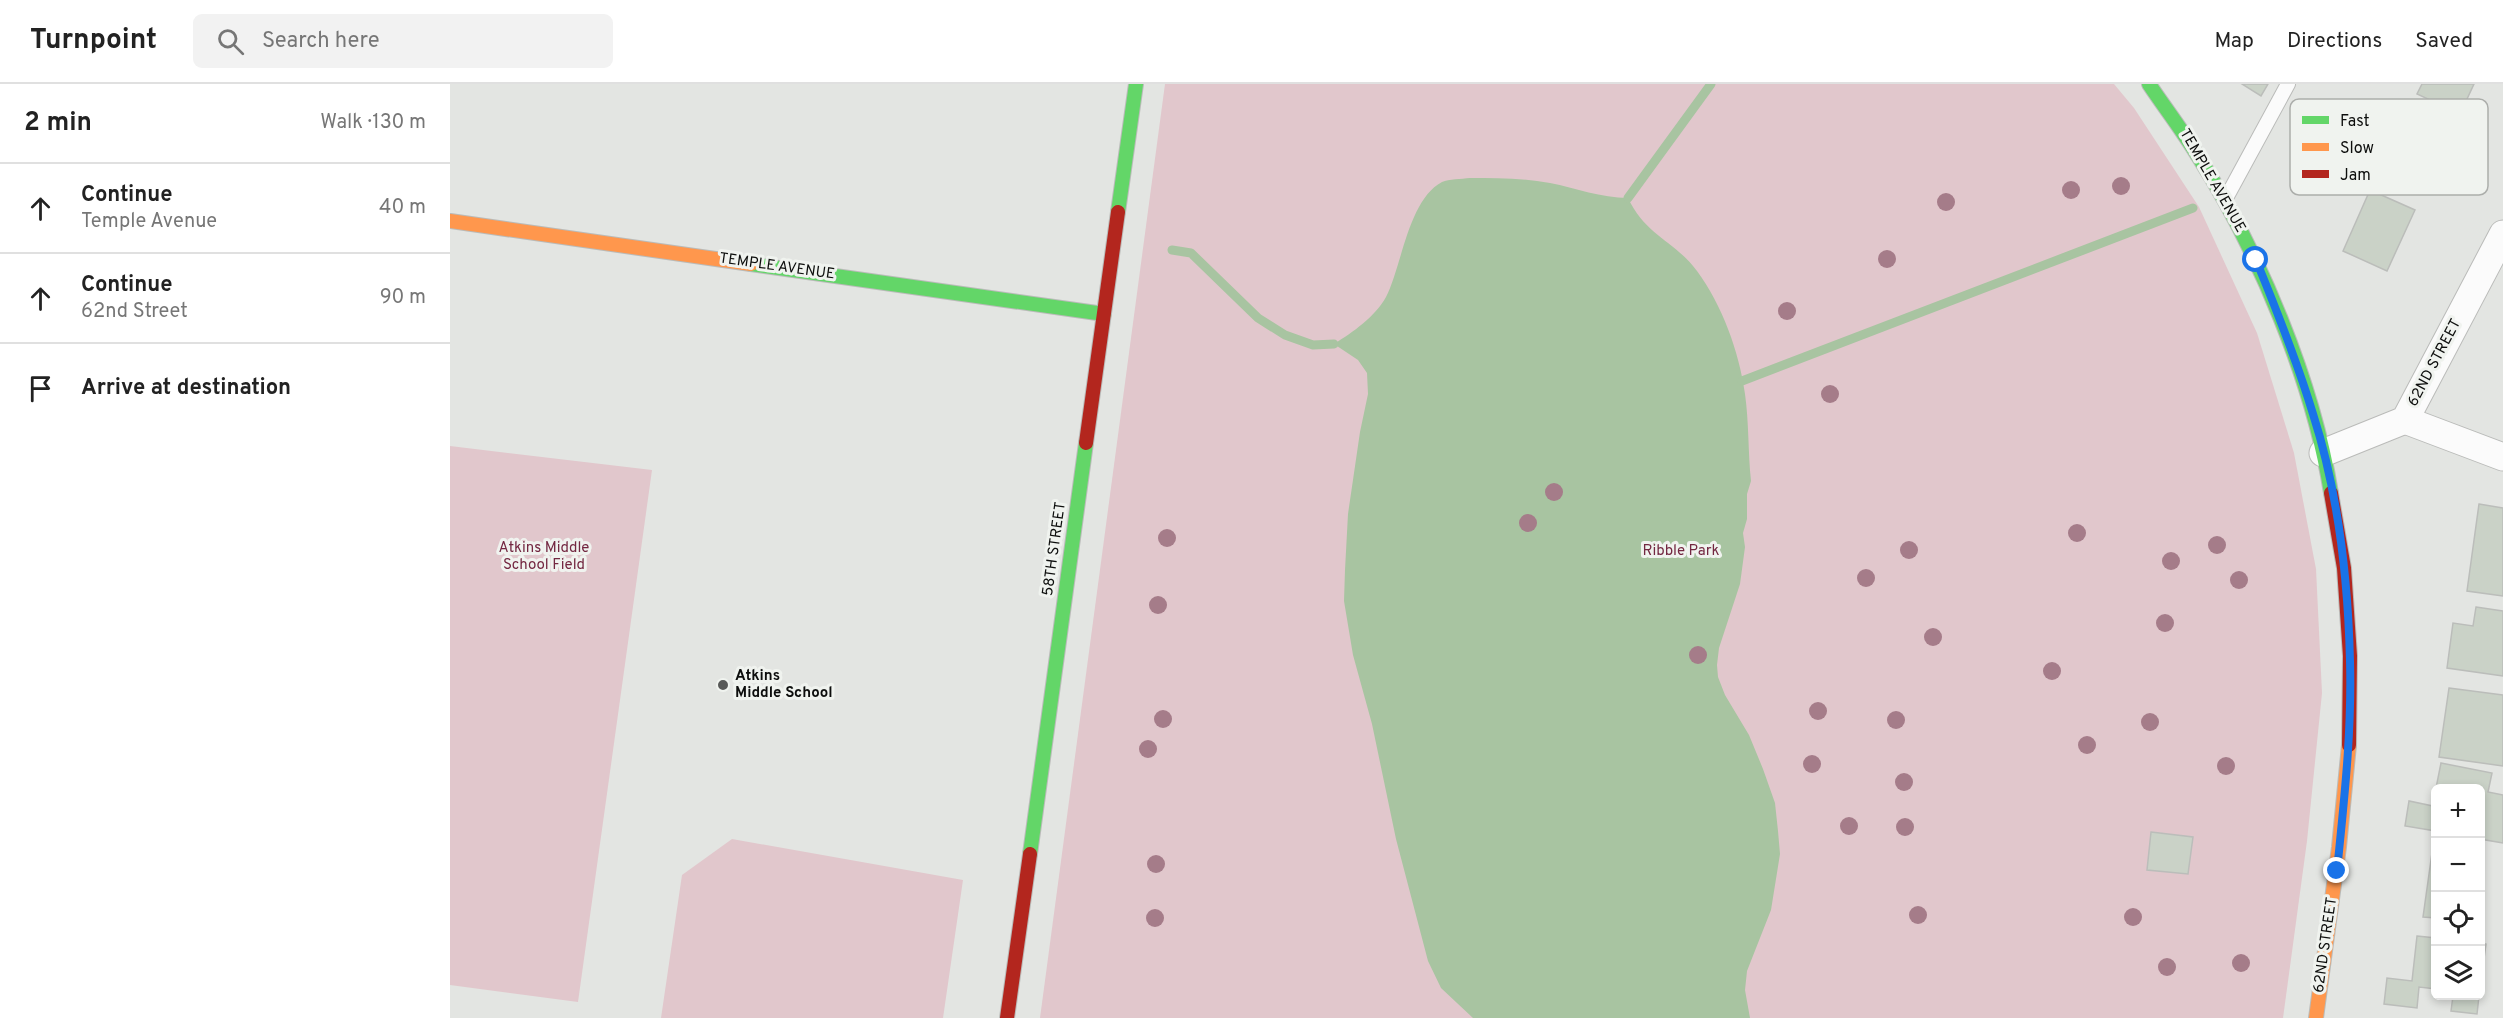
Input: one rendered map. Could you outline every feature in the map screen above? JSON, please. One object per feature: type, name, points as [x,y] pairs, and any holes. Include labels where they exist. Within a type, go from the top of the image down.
[{"type":"street","name":"58TH STREET","points":[[1007,1018],[1136,84]]},
{"type":"street","name":"TEMPLE AVENUE","points":[[2149,84],[2174,116],[2225,200],[2256,260],[2288,336],[2314,415],[2323,453]]},
{"type":"street","name":"TEMPLE AVENUE","points":[[450,221],[1104,314]]},
{"type":"street","name":"62ND STREET","points":[[2316,1018],[2339,848],[2349,743],[2350,661],[2345,578],[2323,453],[2405,420],[2503,234]]},
{"type":"street","points":[[2405,420],[2503,458]]},
{"type":"lane","points":[[2225,200],[2288,84]]},
{"type":"green space","name":"Ribble Park","points":[[1165,84],[2114,84],[2134,108],[2199,207],[2257,333],[2294,453],[2316,569],[2322,693],[2307,841],[2283,1018],[1040,1018]]},
{"type":"green space","name":"Atkins Middle School Field","points":[[450,446],[652,470],[578,1002],[450,985]]},
{"type":"green space","points":[[732,839],[963,880],[943,1018],[661,1018],[682,875]]},
{"type":"shaded area","points":[[1470,178],[1540,181],[1598,195],[1628,198],[1643,221],[1697,271],[1722,314],[1734,345],[1745,394],[1751,481],[1747,494],[1747,519],[1743,533],[1745,547],[1740,584],[1719,648],[1718,677],[1725,695],[1749,735],[1775,803],[1780,854],[1771,910],[1747,971],[1745,990],[1750,1018],[1473,1018],[1441,988],[1428,961],[1396,839],[1372,724],[1353,655],[1344,601],[1348,514],[1368,394],[1367,373],[1358,360],[1334,344],[1370,317],[1386,297],[1414,218],[1430,191],[1445,181]]},
{"type":"building","points":[[2242,84],[2268,84],[2261,96]]},
{"type":"building","points":[[2422,84],[2474,84],[2467,99],[2428,99],[2417,94]]},
{"type":"building","points":[[2368,195],[2381,195],[2415,210],[2387,271],[2343,251]]},
{"type":"building","points":[[2479,504],[2503,508],[2503,596],[2467,591]]},
{"type":"building","points":[[2476,607],[2503,611],[2503,676],[2447,668],[2453,623],[2473,626]]},
{"type":"building","points":[[2449,688],[2503,695],[2503,766],[2439,757]]},
{"type":"building","points":[[2441,763],[2492,773],[2488,792],[2503,795],[2503,843],[2485,840],[2485,784],[2437,784]]},
{"type":"building","points":[[2409,801],[2431,806],[2431,830],[2405,826]]},
{"type":"building","points":[[2151,832],[2193,837],[2188,874],[2147,870]]},
{"type":"building","points":[[2431,860],[2431,918],[2423,917]]},
{"type":"building","points":[[2417,936],[2431,937],[2431,988],[2419,987],[2417,1008],[2384,1004],[2387,978],[2412,981]]},
{"type":"building","points":[[2452,1000],[2479,1000],[2477,1014],[2451,1011]]},
{"type":"waterway","points":[[1628,198],[1711,84]]},
{"type":"waterway","points":[[1742,381],[2193,208]]},
{"type":"waterway","points":[[1172,250],[1191,253],[1258,318],[1285,335],[1313,345],[1334,344]]},
{"type":"traffic: fast","points":[[1118,212],[1136,84]]},
{"type":"traffic: fast","points":[[2149,84],[2220,193],[2262,275],[2297,362],[2323,450],[2331,493]]},
{"type":"traffic: fast","points":[[751,264],[1104,314]]},
{"type":"traffic: fast","points":[[1030,854],[1086,443]]},
{"type":"traffic: slow","points":[[450,221],[751,264]]},
{"type":"traffic: slow","points":[[2316,1018],[2339,847],[2349,745]]},
{"type":"traffic: jam","points":[[1086,443],[1118,212]]},
{"type":"traffic: jam","points":[[2331,493],[2344,568],[2350,656],[2349,745]]},
{"type":"traffic: jam","points":[[1007,1018],[1030,854]]},
{"type":"place","name":"Atkins Middle School","points":[[723,685]]},
{"type":"route","points":[[2256,260],[2288,336],[2314,415],[2332,496],[2345,578],[2350,661],[2349,743],[2337,871]]}]
